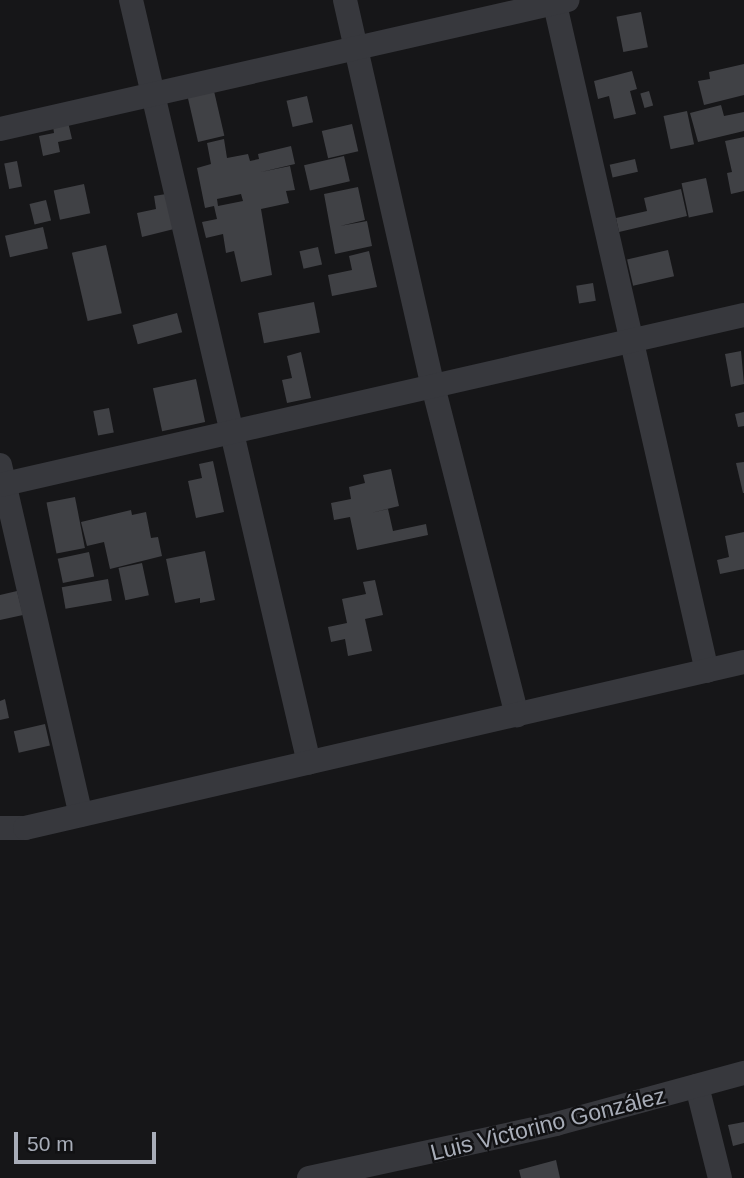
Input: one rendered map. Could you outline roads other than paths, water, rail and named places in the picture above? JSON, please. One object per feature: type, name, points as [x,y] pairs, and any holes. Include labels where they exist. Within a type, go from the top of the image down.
[{"type":"street","points":[[131,0],[309,763]]},
{"type":"street","points":[[345,0],[433,386],[517,715]]},
{"type":"street","points":[[0,129],[559,1],[707,671]]},
{"type":"street","points":[[81,815],[1,478],[230,433],[744,315]]},
{"type":"street","points":[[0,828],[25,828],[744,663]]},
{"type":"street","name":"Luis Victorino González","points":[[309,1178],[556,1124],[744,1073]]},
{"type":"street","points":[[697,1086],[720,1178]]}]
